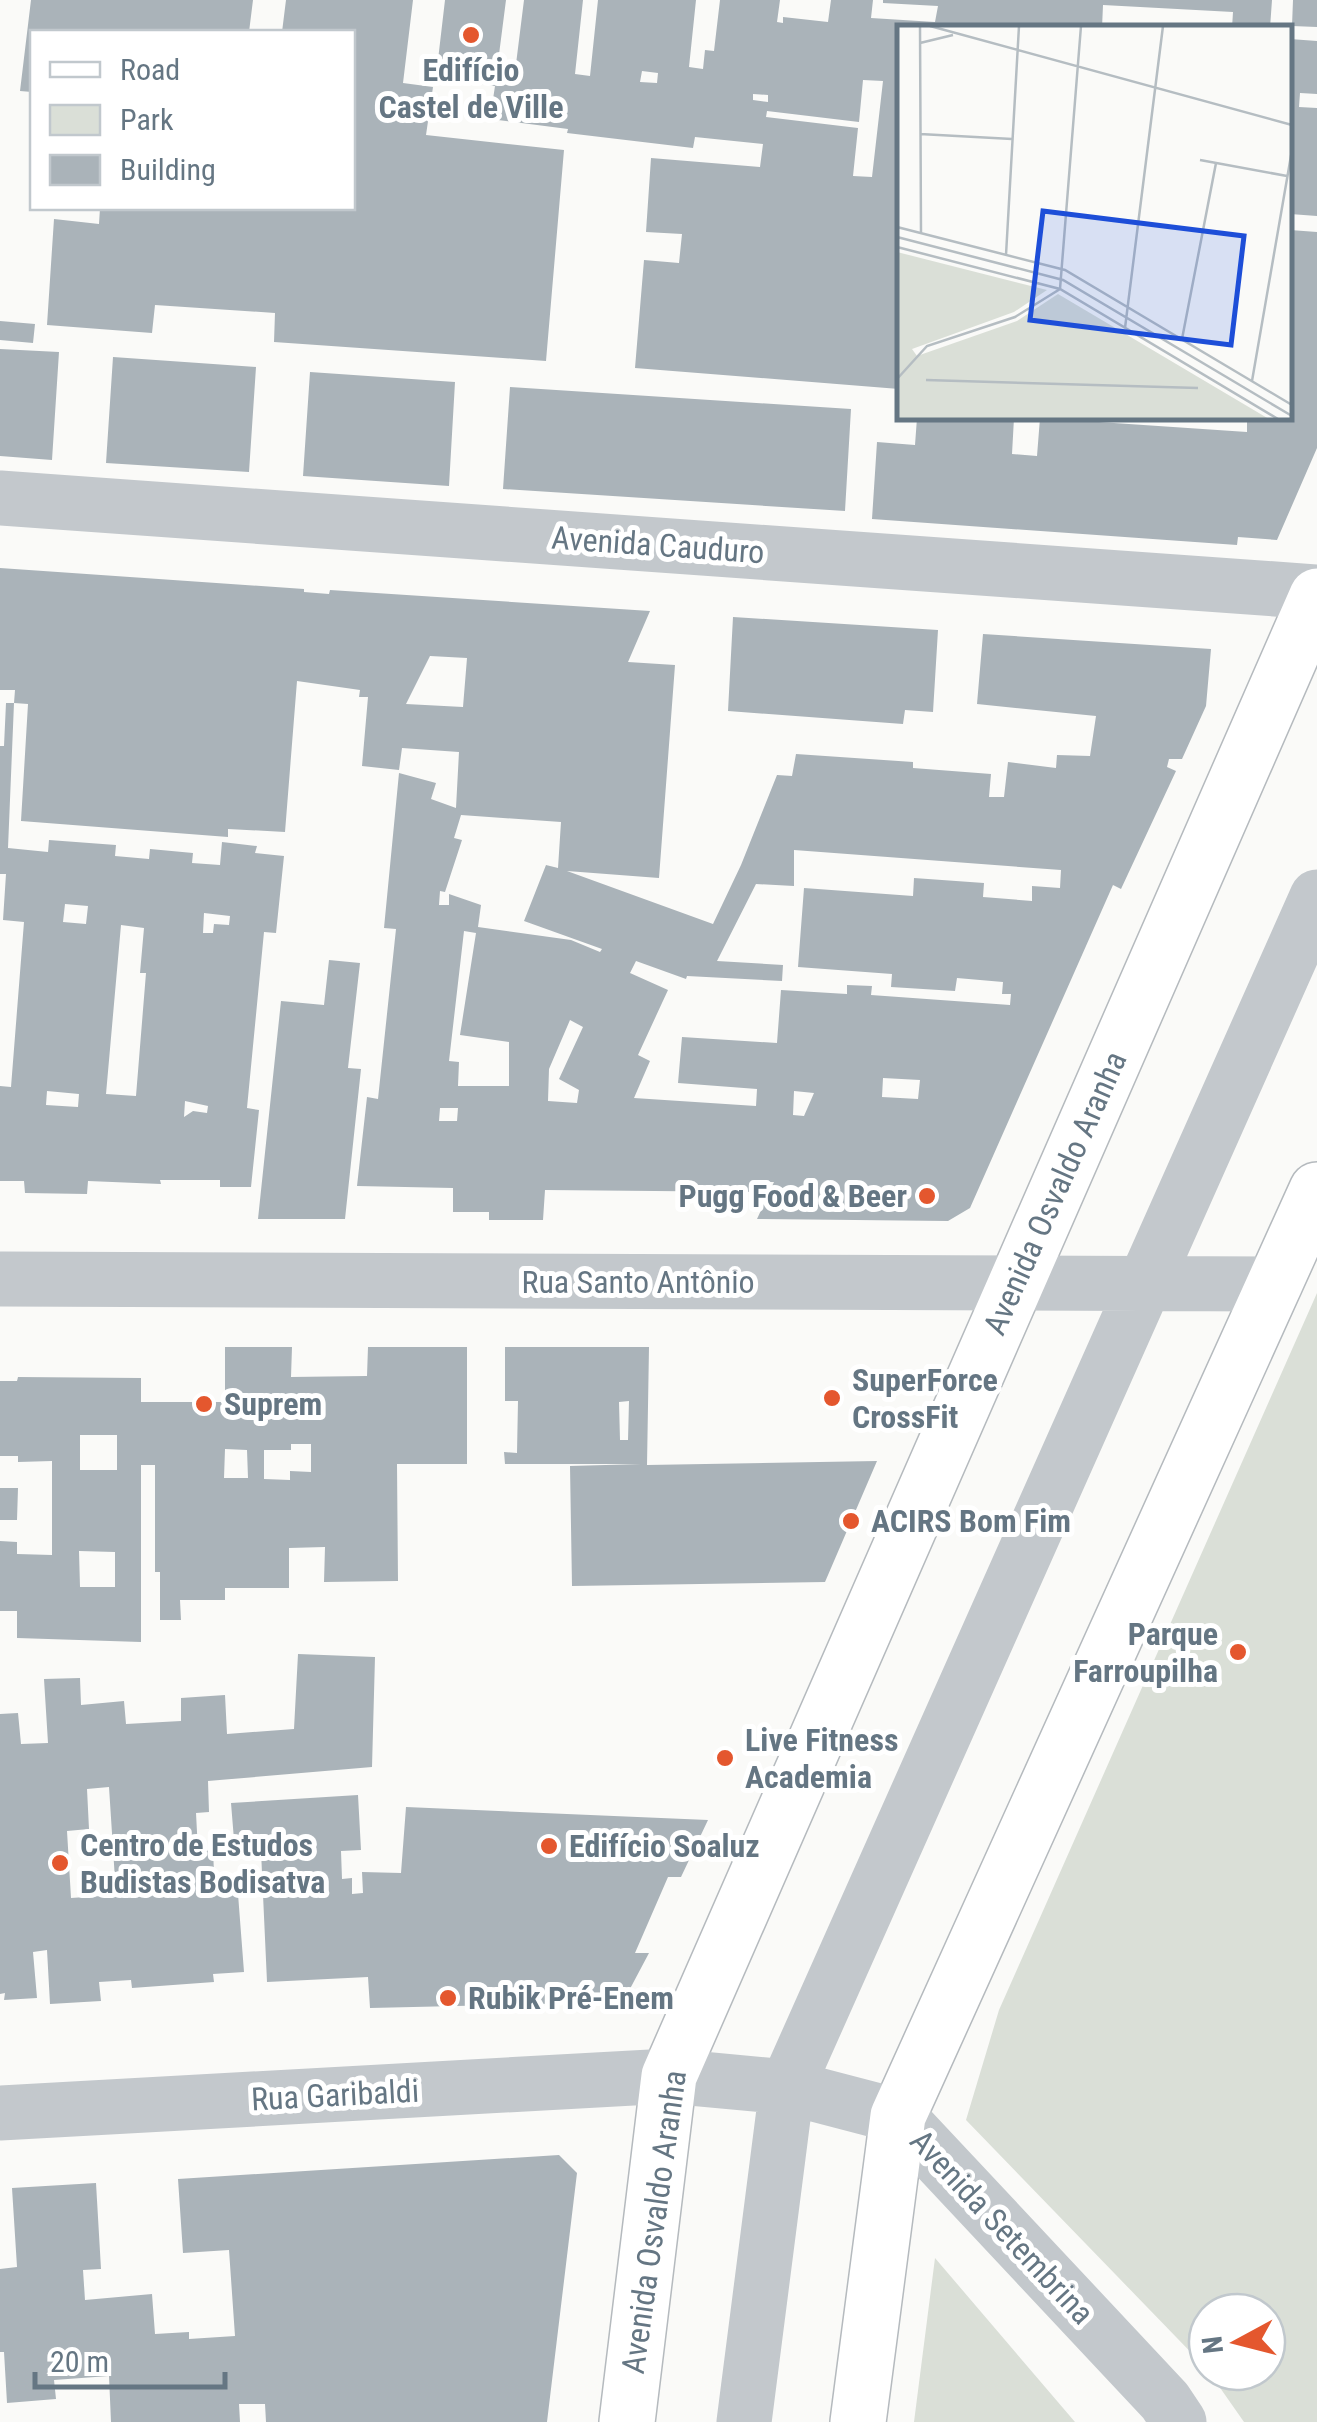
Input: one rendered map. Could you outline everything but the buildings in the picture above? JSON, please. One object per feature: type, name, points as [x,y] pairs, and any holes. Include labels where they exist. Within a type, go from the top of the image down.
[{"type":"main road","name":"Avenida Osvaldo Aranha","points":[[626,2422],[670,2076],[1317,594]]},
{"type":"main road","points":[[858,2422],[898,2116],[1317,1190]]},
{"type":"street","name":"Avenida Cauduro","points":[[0,498],[1317,594]]},
{"type":"street","points":[[744,2422],[787,2087],[1317,897]]},
{"type":"street","name":"Rua Santo Antônio","points":[[0,1279],[1275,1284]]},
{"type":"street","name":"Avenida Setembrina","points":[[670,2076],[787,2087],[898,2116],[1165,2401],[1180,2422]]},
{"type":"street","name":"Rua Garibaldi","points":[[0,2114],[670,2076]]},
{"type":"green space","name":"Parque Farroupilha","points":[[1317,1293],[1317,2422],[1244,2422],[1223,2392],[1287,2392],[1287,2292],[1187,2292],[1187,2348],[966,2120],[999,2010]]},
{"type":"green space","points":[[935,2258],[1075,2422],[914,2422]]},
{"type":"place","name":"Edifício Castel de Ville","points":[[471,35]]},
{"type":"place","name":"Pugg Food & Beer","points":[[927,1196]]},
{"type":"place","name":"SuperForce CrossFit","points":[[832,1398]]},
{"type":"place","name":"Suprem","points":[[204,1404]]},
{"type":"place","name":"ACIRS Bom Fim","points":[[851,1521]]},
{"type":"place","name":"Parque Farroupilha","points":[[1238,1652]]},
{"type":"place","name":"Live Fitness Academia","points":[[725,1758]]},
{"type":"place","name":"Edifício Soaluz","points":[[549,1846]]},
{"type":"place","name":"Centro de Estudos Budistas Bodisatva","points":[[60,1863]]},
{"type":"place","name":"Rubik Pré-Enem","points":[[448,1998]]}]
